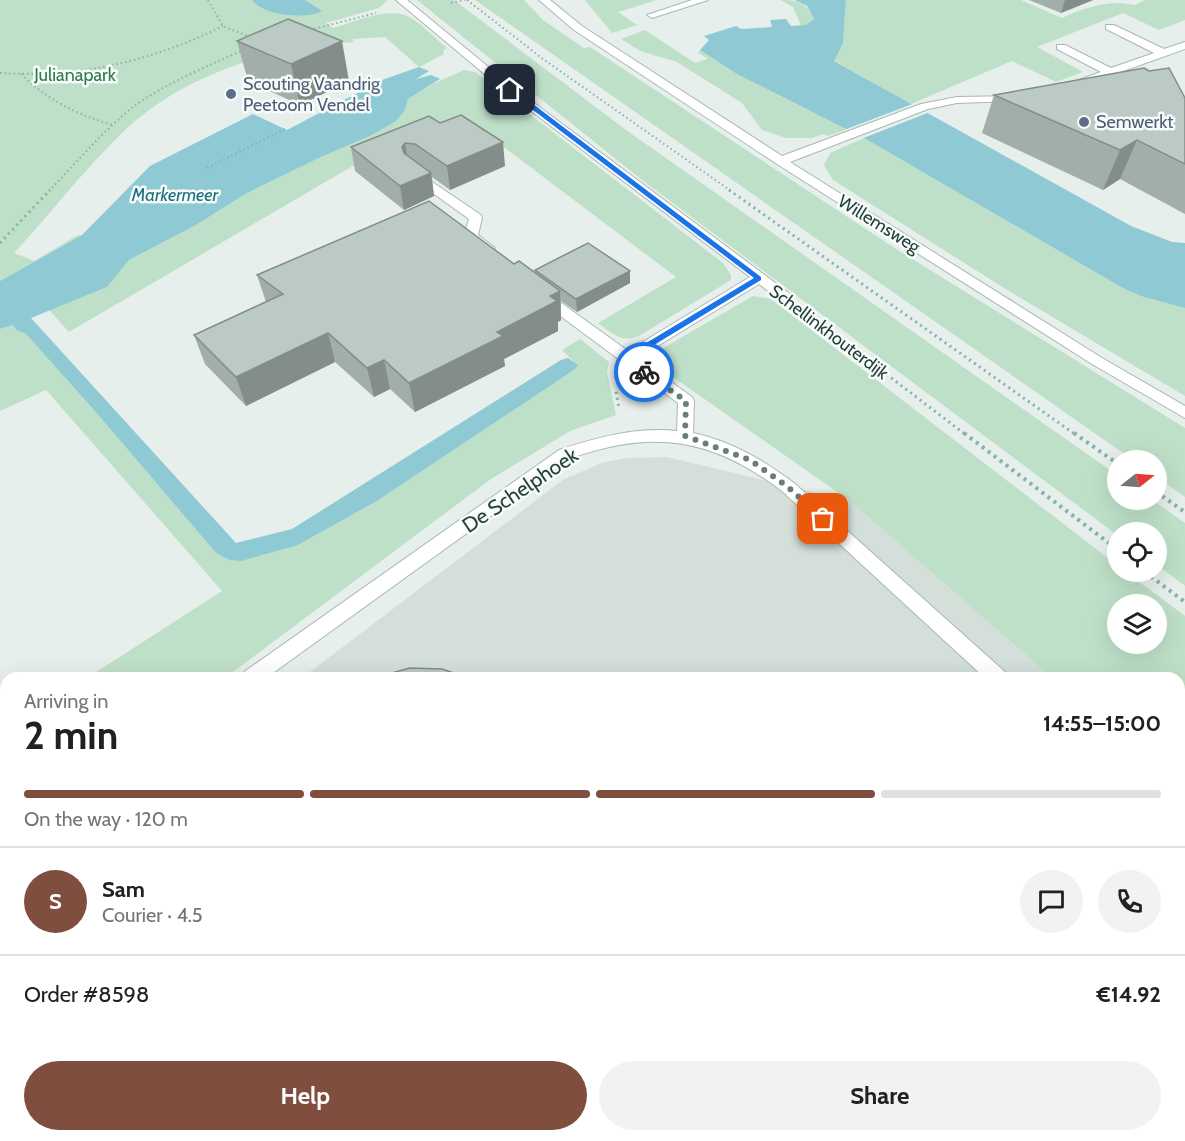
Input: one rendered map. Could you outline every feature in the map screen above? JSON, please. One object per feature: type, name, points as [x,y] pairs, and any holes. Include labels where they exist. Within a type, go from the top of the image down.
[{"type":"street","name":"Willemsweg","points":[[544,0],[578,28],[781,161],[1097,361],[1185,413]]},
{"type":"street","points":[[564,0],[578,28]]},
{"type":"street","points":[[652,15],[703,0]]},
{"type":"street","name":"Schellinkhouterdijk","points":[[404,2],[510,90],[785,297]]},
{"type":"street","points":[[1110,27],[1163,53]]},
{"type":"street","points":[[1067,88],[1185,45]]},
{"type":"street","points":[[1061,47],[1110,72]]},
{"type":"street","points":[[781,161],[925,106],[957,100],[1024,97]]},
{"type":"street","points":[[413,172],[476,218],[471,236],[500,256]]},
{"type":"street","points":[[626,358],[759,278]]},
{"type":"street","points":[[527,286],[686,401],[685,436]]},
{"type":"street","name":"De Schelphoek","points":[[259,672],[565,454],[624,435],[685,436],[750,460],[788,487],[991,672]]},
{"type":"path","points":[[208,0],[223,26],[255,39]]},
{"type":"path","points":[[454,2],[466,0],[563,72],[1107,456]]},
{"type":"path","points":[[308,31],[404,2]]},
{"type":"path","points":[[0,73],[20,74],[120,65],[170,51],[223,26]]},
{"type":"path","points":[[0,243],[135,106],[247,48]]},
{"type":"path","points":[[20,74],[46,95],[70,108],[114,125]]},
{"type":"path","points":[[207,168],[285,129]]},
{"type":"path","name":"Schellinkhouterdijk","points":[[785,297],[1107,542]]},
{"type":"path","points":[[1167,500],[1185,512]]},
{"type":"path","points":[[1158,582],[1185,602]]},
{"type":"shaded area","points":[[667,457],[850,501],[1045,672],[310,672],[564,479],[602,463],[625,458]]},
{"type":"green space","name":"Julianapark","points":[[0,0],[388,0],[379,8],[326,23],[333,28],[372,16],[402,14],[416,21],[447,48],[443,51],[444,54],[419,67],[385,37],[352,39],[354,42],[322,45],[260,58],[200,80],[172,95],[121,134],[14,253],[34,261],[78,235],[82,235],[0,281]]},
{"type":"green space","points":[[417,0],[454,0],[626,130],[1107,468],[1107,510],[1166,510],[1185,523],[1185,586],[1167,572],[1167,522],[1107,522],[1107,528],[642,180]]},
{"type":"green space","points":[[475,0],[524,0],[543,20],[584,48],[590,47],[893,247],[1185,428],[1185,497],[1167,484],[1167,450],[1119,450]]},
{"type":"green space","points":[[585,0],[657,0],[618,12],[637,25],[612,33]]},
{"type":"green space","points":[[781,0],[801,3],[814,19],[801,26],[793,7]]},
{"type":"green space","points":[[846,0],[1021,0],[1062,18],[1107,4],[1135,5],[1145,0],[1185,0],[1185,20],[1159,30],[1123,13],[1037,47],[1083,72],[1056,82],[1012,61],[911,104],[833,60],[843,42]]},
{"type":"green space","points":[[645,30],[695,63],[708,59],[698,53],[700,50],[791,102],[848,129],[828,136],[824,134],[812,138],[786,138],[762,130],[742,103],[677,62],[640,51],[621,39]]},
{"type":"green space","points":[[464,70],[475,72],[723,263],[731,275],[731,280],[639,336],[622,338],[613,334],[598,323],[676,277],[468,120],[351,167],[69,332],[49,310],[107,287],[129,260],[196,225],[247,193],[370,136],[405,110],[408,99],[433,84]]},
{"type":"green space","points":[[864,138],[1121,287],[1185,308],[1185,396],[1004,288],[833,180],[824,165],[830,153]]},
{"type":"green space","points":[[753,296],[771,299],[1107,557],[1107,582],[1139,582],[1156,594],[1107,594],[1107,654],[1167,654],[1167,603],[1185,616],[1185,672],[1045,672],[850,501],[646,358]]},
{"type":"green space","points":[[13,325],[16,330],[26,334],[216,553],[298,545],[377,501],[574,370],[577,365],[562,350],[580,339],[609,362],[607,372],[616,415],[570,431],[491,479],[233,672],[96,672],[222,591],[46,390],[0,411],[0,329]]},
{"type":"water","points":[[252,0],[305,0],[322,11],[306,15],[285,15],[265,9]]},
{"type":"water","points":[[795,0],[846,0],[843,43],[834,61],[1131,226],[1172,242],[1185,243],[1185,308],[1141,296],[1121,287],[864,138],[737,74],[700,50],[709,40],[704,36],[736,26],[741,29],[772,27],[770,20],[786,19],[791,26],[806,25],[814,19],[807,6]]},
{"type":"water","name":"Markermeer","points":[[419,67],[429,71],[416,79],[431,75],[440,79],[408,99],[405,110],[396,121],[370,136],[247,193],[196,225],[129,260],[107,287],[31,318],[236,543],[292,529],[561,360],[568,358],[578,365],[574,370],[377,501],[298,545],[241,561],[230,560],[216,553],[26,334],[16,330],[13,325],[0,329],[0,281],[82,235],[150,166],[253,114],[287,130],[382,80]]},
{"type":"pier","points":[[915,103],[930,112],[861,139],[844,130]]},
{"type":"building","points":[[288,19],[342,41],[291,64],[237,41]]},
{"type":"building","points":[[1144,68],[1149,71],[1169,68],[1185,98],[1185,164],[1137,140],[1120,150],[994,95]]},
{"type":"building","points":[[461,115],[503,142],[447,166],[415,144],[405,143],[402,147],[404,153],[431,173],[400,186],[351,147],[429,116],[440,123]]},
{"type":"building","points":[[429,201],[514,264],[519,261],[560,291],[550,296],[557,301],[497,332],[503,336],[409,383],[384,360],[367,368],[328,333],[236,377],[194,335],[283,294],[257,275]]},
{"type":"building","points":[[588,243],[630,271],[576,299],[535,270]]},
{"type":"building","points":[[410,668],[442,669],[451,672],[395,672]]},
{"type":"way so far","points":[[644,372],[686,401],[685,436],[750,460],[788,487],[823,519]]},
{"type":"place","name":"Scouting Vaandrig Peetoom Vendel","points":[[231,94]]},
{"type":"place","name":"Semwerkt","points":[[1084,122]]},
{"type":"route","points":[[510,90],[759,278],[626,358],[644,372]]}]
